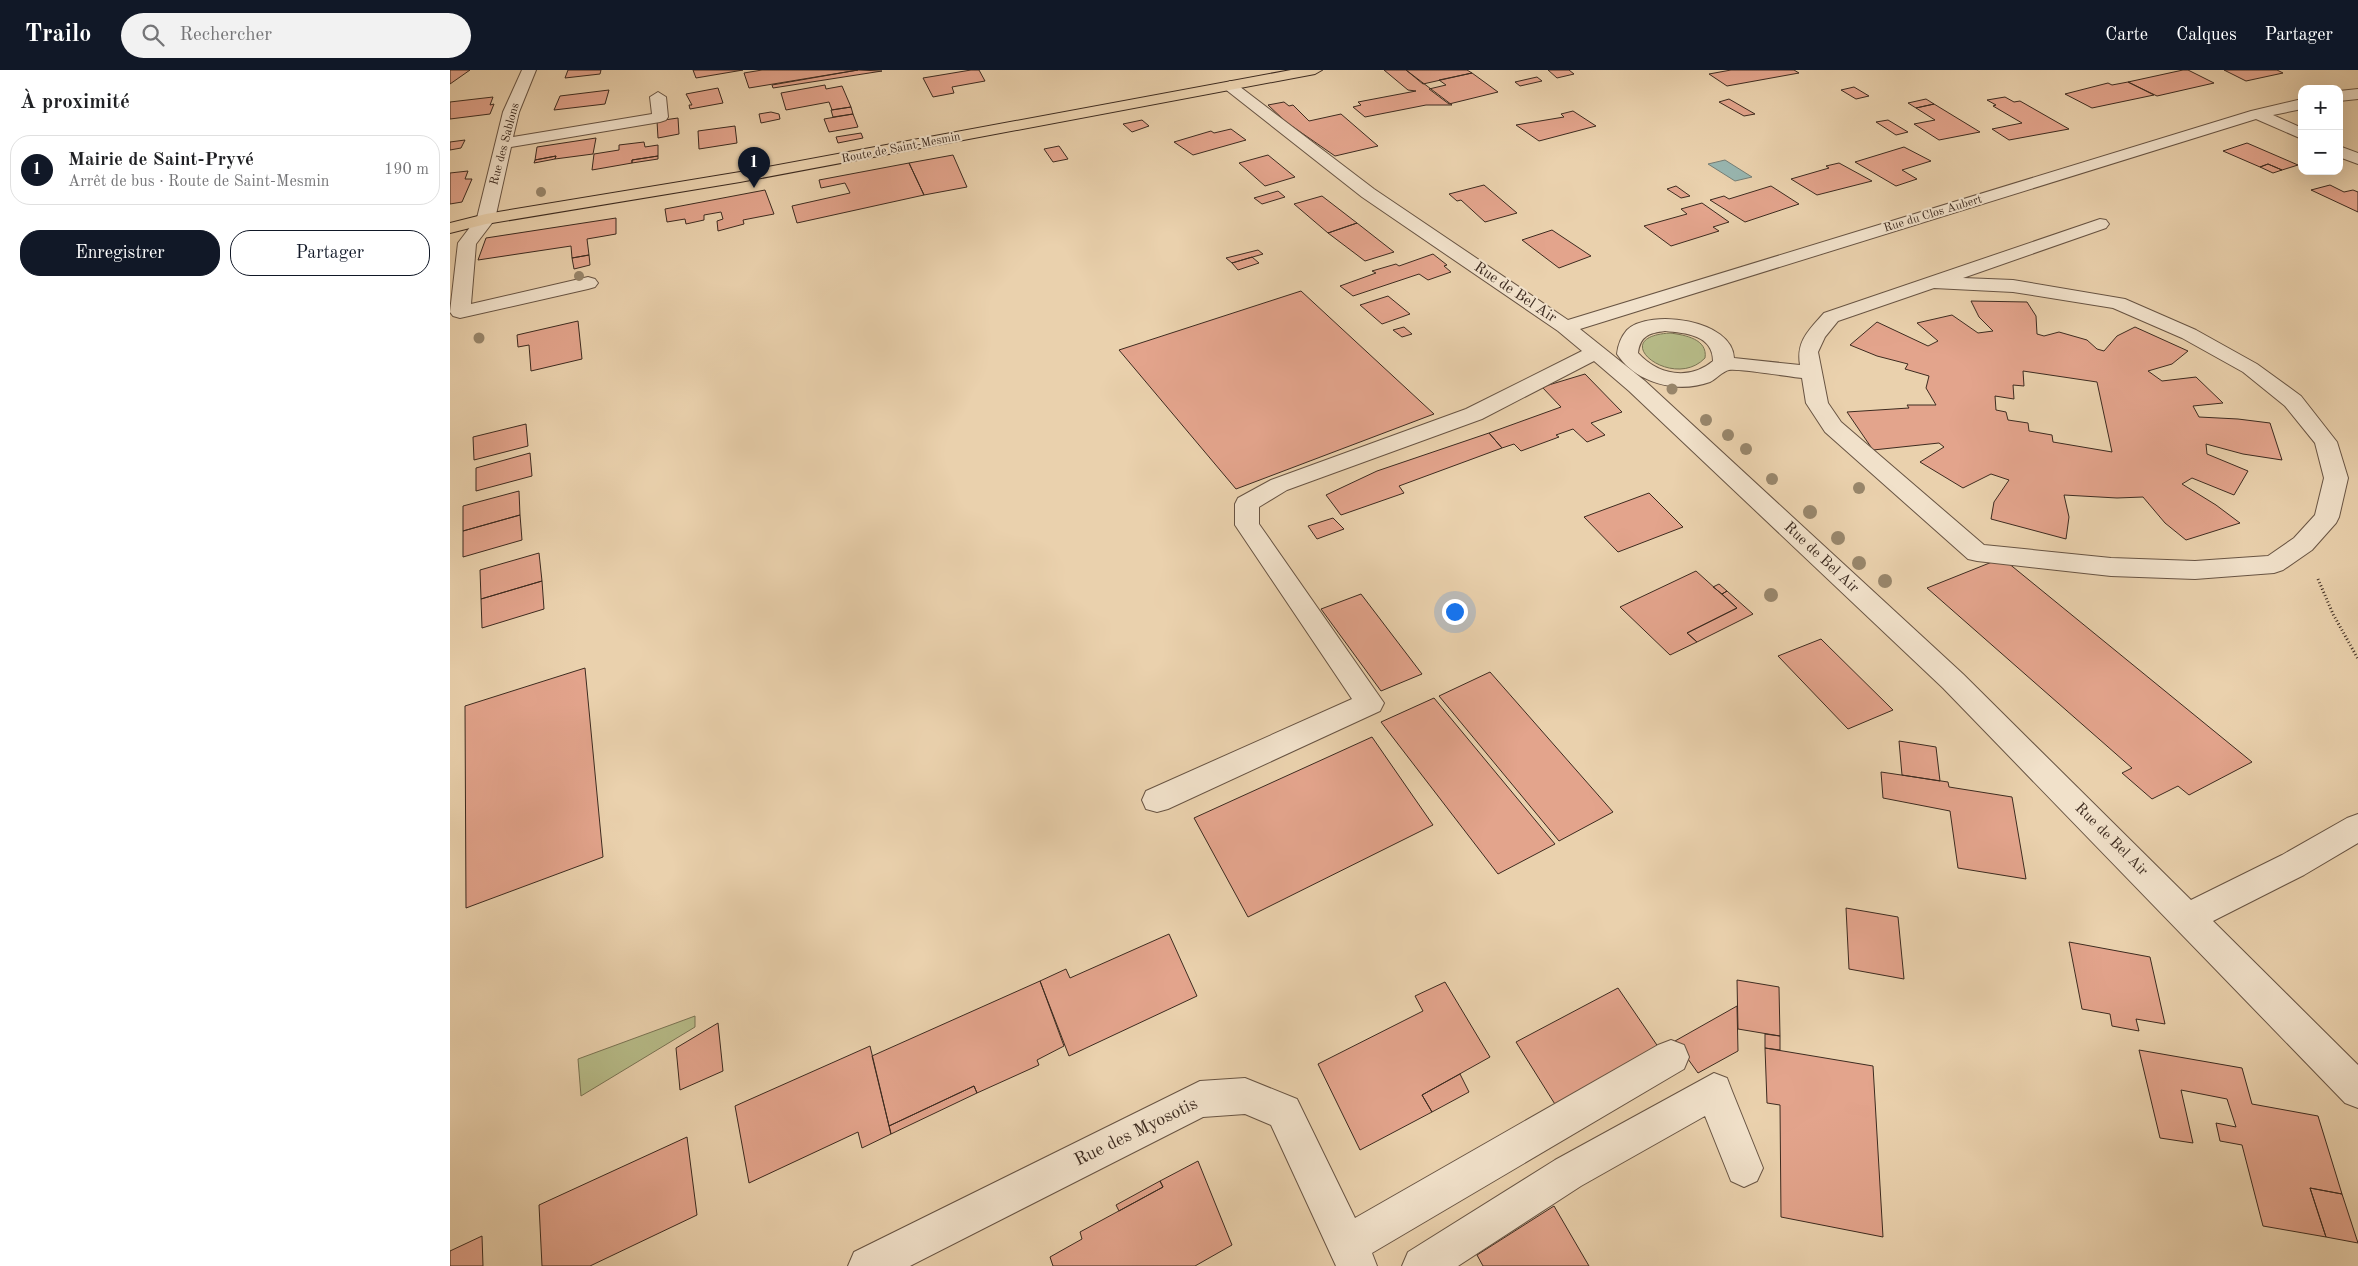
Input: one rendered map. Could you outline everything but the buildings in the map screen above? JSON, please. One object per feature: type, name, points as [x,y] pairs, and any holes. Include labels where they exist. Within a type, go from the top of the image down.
[{"type":"main road","name":"Route de Saint-Mesmin","points":[[450,228],[486,218],[740,177],[1315,70]]},
{"type":"main road","name":"Route de Saint-Mesmin","points":[[450,216],[486,218]]},
{"type":"street","name":"Rue des Sablons","points":[[486,218],[511,112],[529,70]]},
{"type":"street","name":"Rue de Bel Air","points":[[1230,86],[1368,194],[1565,327],[1596,352],[1629,370],[1953,681],[2358,1090]]},
{"type":"street","points":[[2343,96],[2358,94]]},
{"type":"street","points":[[504,143],[660,117],[658,97]]},
{"type":"street","name":"Rue du Clos Aubert","points":[[1565,327],[2257,114],[2298,105]]},
{"type":"street","points":[[2257,114],[2298,132]]},
{"type":"street","points":[[2343,153],[2358,159]]},
{"type":"street","points":[[486,218],[467,243],[460,312],[588,283]]},
{"type":"street","points":[[1932,282],[2014,286],[2062,292],[2118,303],[2189,334],[2250,368],[2293,401],[2326,442],[2336,478],[2327,517],[2303,544],[2274,564],[2195,570],[2111,567],[1977,552],[1833,427],[1817,403],[1808,352],[1815,335],[1831,316],[2100,224]]},
{"type":"street","points":[[1623,309],[1650,327]]},
{"type":"street","points":[[1682,326],[1708,334],[1724,350],[1724,363],[1716,372],[1703,377],[1685,380],[1629,370],[1628,340],[1636,333],[1650,327],[1682,326]]},
{"type":"street","points":[[1157,800],[1370,703],[1247,525],[1247,504],[1279,485],[1474,414],[1596,352]]},
{"type":"street","points":[[1724,363],[1811,373]]},
{"type":"street","points":[[2187,918],[2292,865],[2358,827]]},
{"type":"street","points":[[1352,1255],[1672,1057]]},
{"type":"street","points":[[1422,1266],[1568,1173],[1714,1091],[1744,1168]]},
{"type":"street","name":"Rue des Myosotis","points":[[868,1266],[1200,1099],[1245,1096],[1284,1112],[1352,1255]]},
{"type":"path","points":[[2303,544],[2333,614],[2358,659]]},
{"type":"green space","points":[[1670,333],[1682,335],[1699,342],[1703,346],[1705,358],[1692,367],[1677,369],[1662,366],[1651,360],[1644,352],[1643,343],[1651,337]]},
{"type":"green space","points":[[695,1016],[695,1027],[581,1096],[578,1059]]},
{"type":"water","points":[[1725,160],[1752,177],[1735,181],[1708,164]]},
{"type":"place","name":"Mairie de Saint-Pryvé","points":[[754,188]]}]
